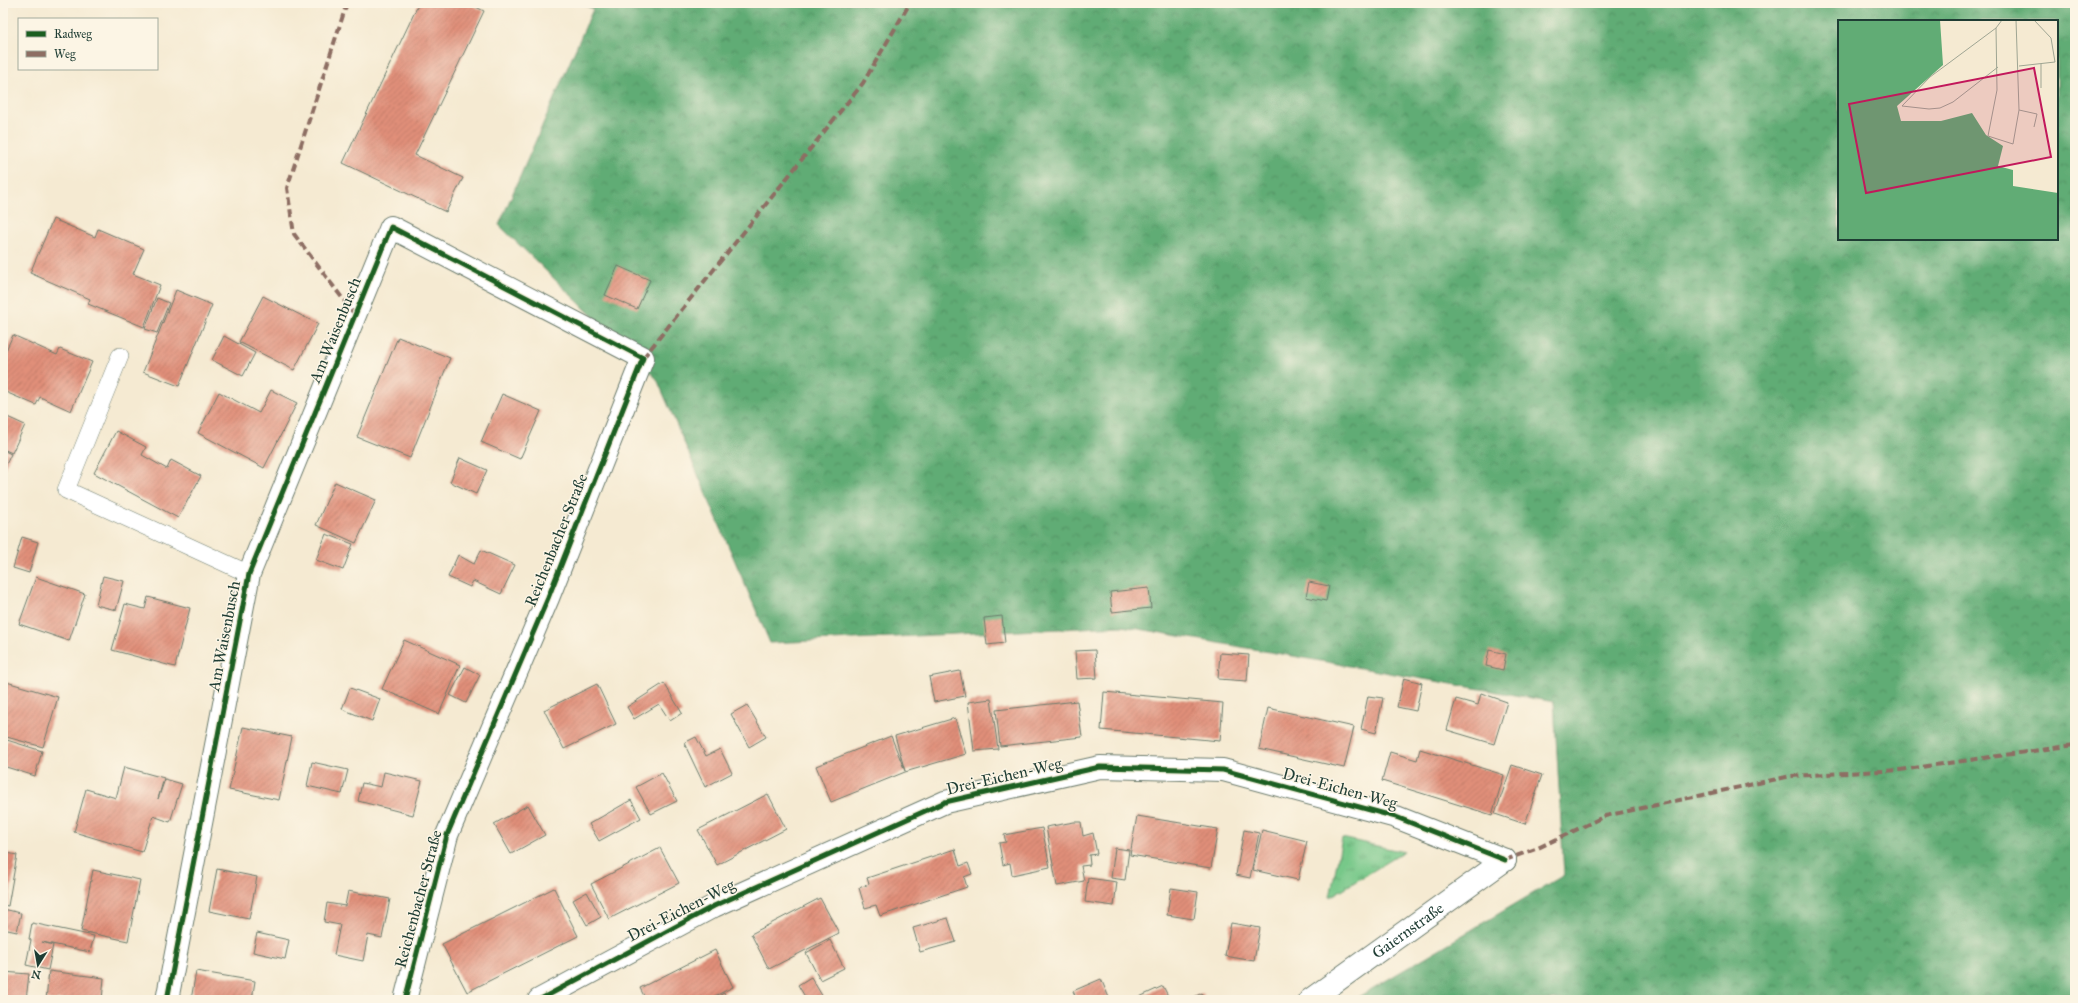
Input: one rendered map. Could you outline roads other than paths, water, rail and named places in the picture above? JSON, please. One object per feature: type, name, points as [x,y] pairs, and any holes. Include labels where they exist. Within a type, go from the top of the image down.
[{"type":"street","name":"Am Waisenbusch","points":[[167,1000],[249,574],[392,227]]},
{"type":"street","name":"Reichenbacher Straße","points":[[392,227],[643,358],[548,598],[447,834],[405,1000]]},
{"type":"street","name":"Drei-Eichen-Weg","points":[[539,1000],[714,906],[945,802],[1100,767],[1223,770],[1396,817],[1505,860]]},
{"type":"street","name":"Gaiernstraße","points":[[1310,1000],[1505,860]]},
{"type":"lane","name":"Am Waisenbusch","points":[[120,356],[66,490],[249,574]]}]
